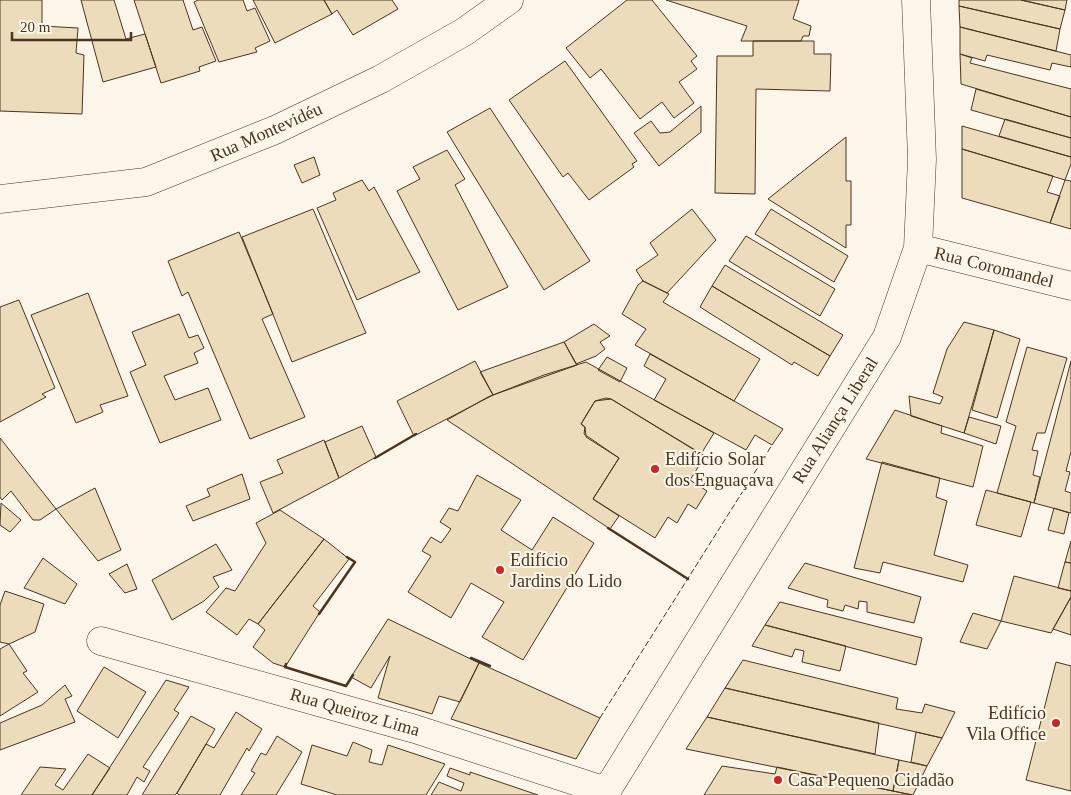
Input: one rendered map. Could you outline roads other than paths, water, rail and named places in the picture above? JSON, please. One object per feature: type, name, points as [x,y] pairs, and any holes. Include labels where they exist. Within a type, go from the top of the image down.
[{"type":"street","name":"Rua Montevidéu","points":[[0,199],[146,182],[275,130],[381,79],[464,32],[509,0]]},
{"type":"street","name":"Rua Aliança Liberal","points":[[605,793],[888,338],[918,248],[922,159],[916,0]]},
{"type":"street","name":"Rua Coromandel","points":[[918,248],[1071,286]]},
{"type":"street","name":"Rua Queiroz Lima","points":[[101,641],[416,729],[605,793]]},
{"type":"place","name":"Edifício Solar dos Enguaçava","points":[[655,469]]},
{"type":"place","name":"Edifício Jardins do Lido","points":[[500,570]]},
{"type":"place","name":"Edifício Vila Office","points":[[1056,723]]},
{"type":"place","name":"Casa Pequeno Cidadão","points":[[778,780]]}]
